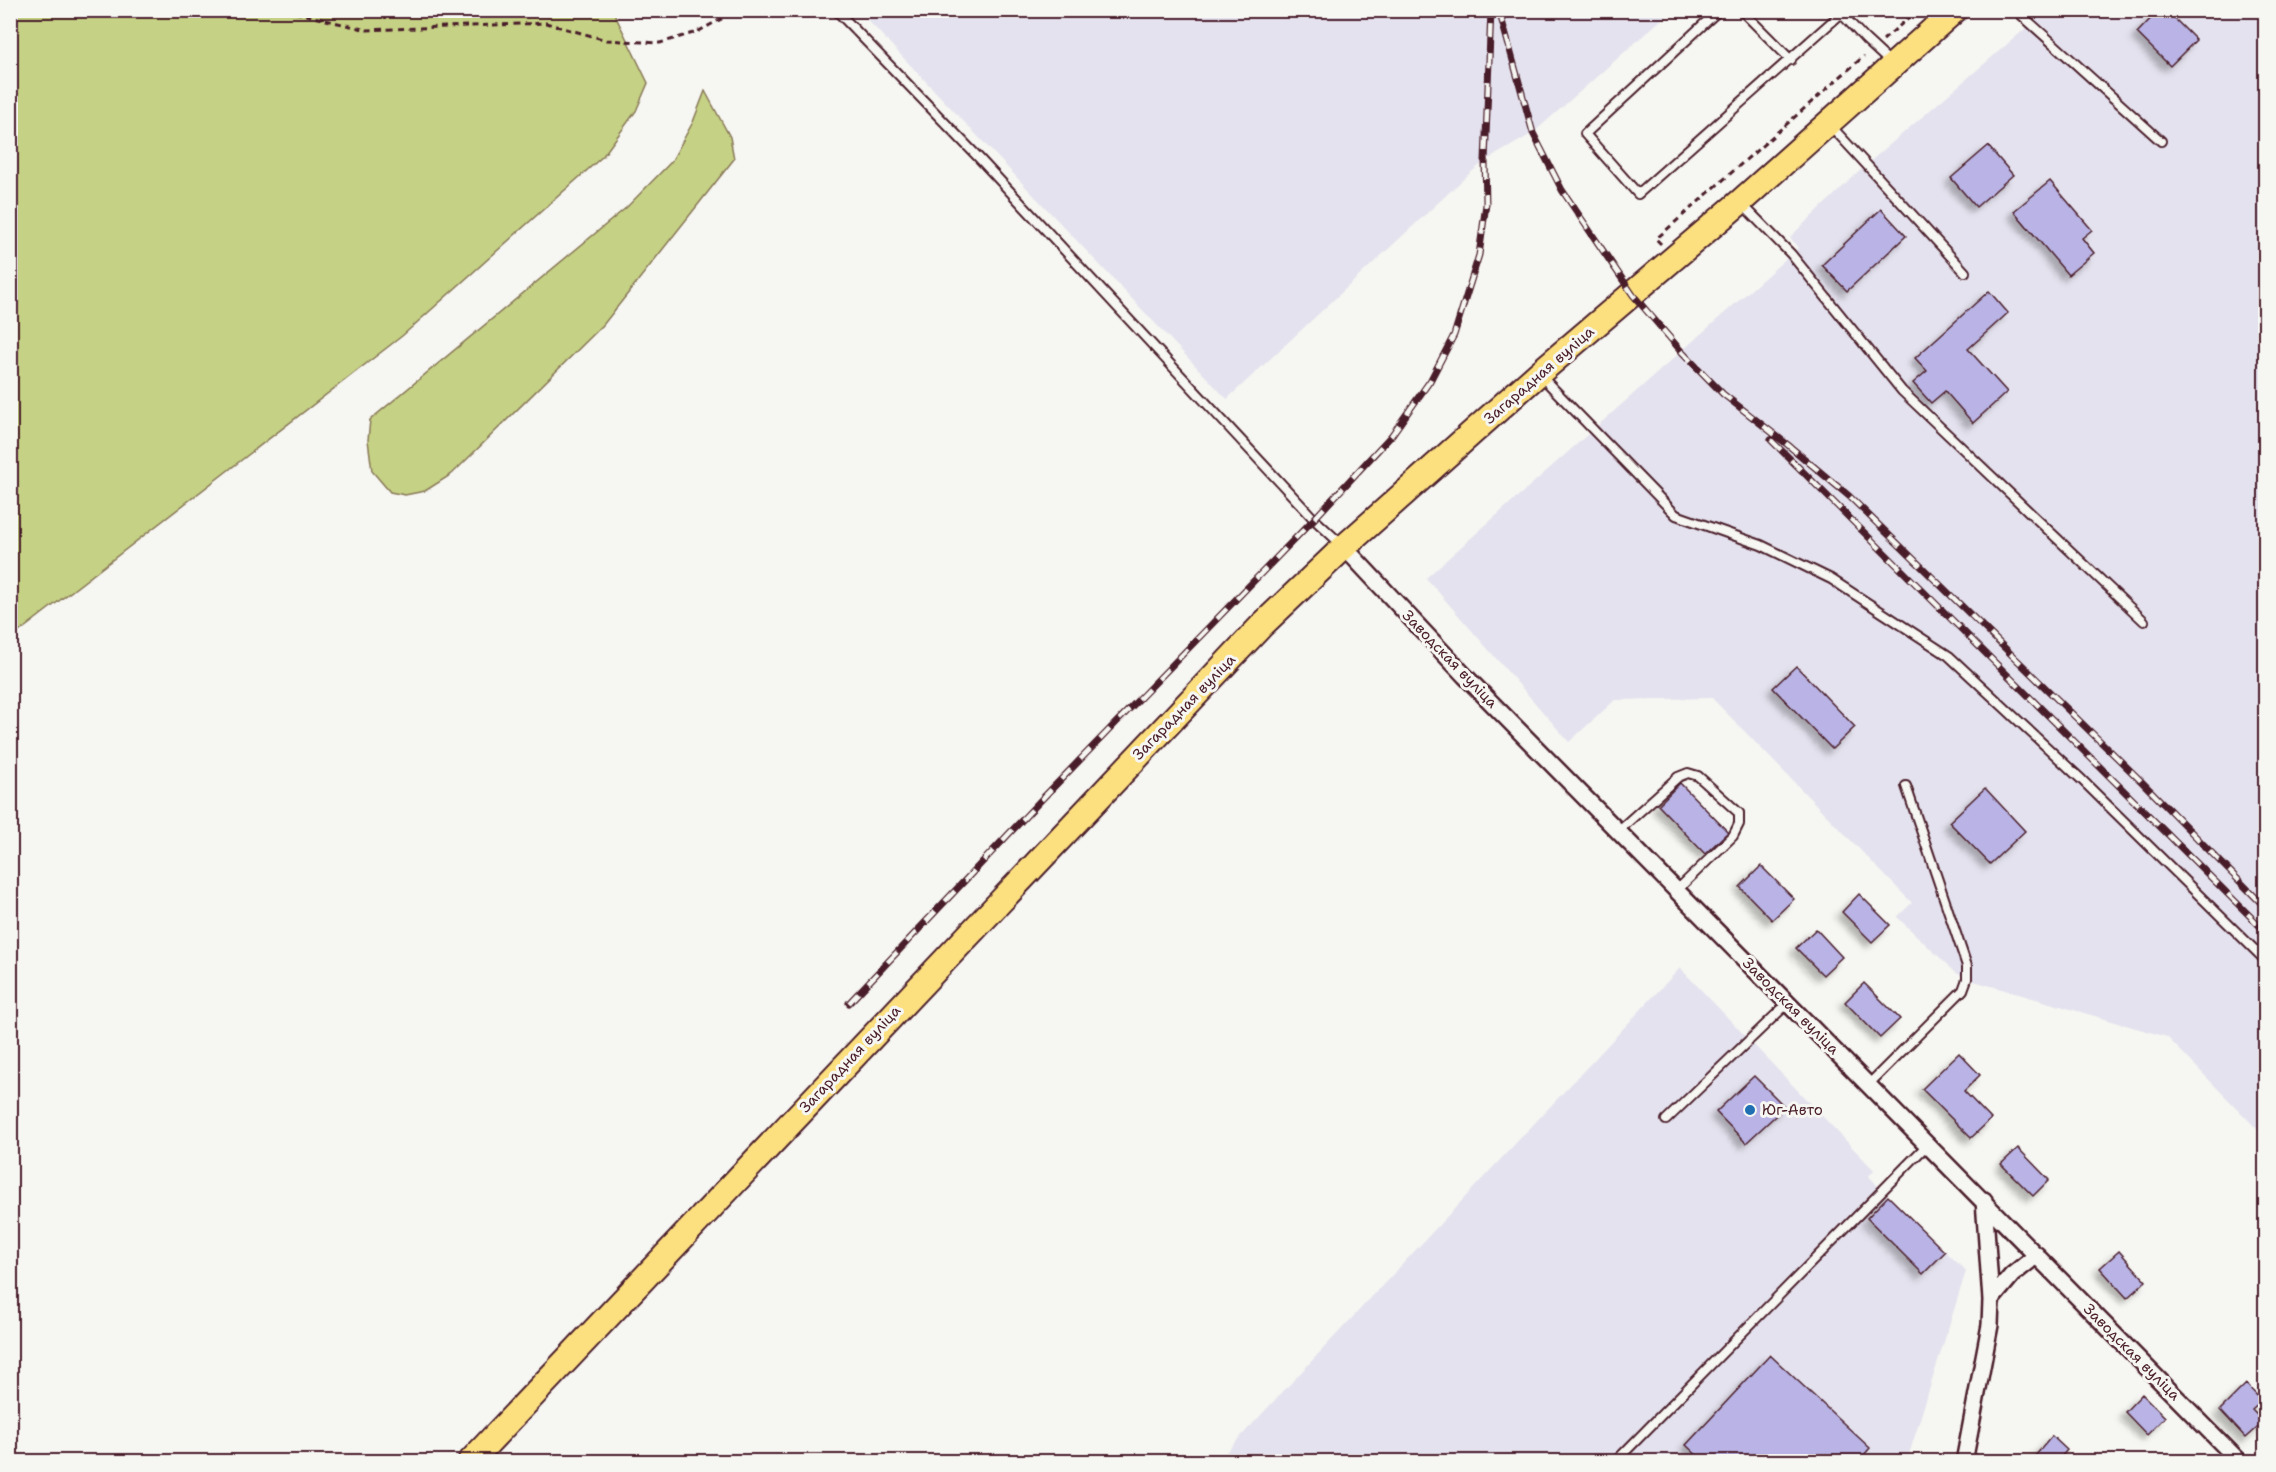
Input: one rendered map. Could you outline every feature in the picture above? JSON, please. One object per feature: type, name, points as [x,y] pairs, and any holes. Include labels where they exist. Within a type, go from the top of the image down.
[{"type":"main road","name":"Загарадная вуліца","points":[[470,1461],[1263,624],[1344,547],[1538,374],[1740,202],[1955,10]]},
{"type":"street","name":"Заводская вуліца","points":[[1344,547],[1465,676],[2240,1461]]},
{"type":"street","points":[[1964,1461],[1990,1325],[1991,1300],[1984,1200]]},
{"type":"street","points":[[1991,1300],[2012,1275],[2037,1255]]},
{"type":"lane","points":[[836,10],[978,158],[1314,519],[1344,547]]},
{"type":"lane","points":[[1719,10],[1585,134],[1638,194],[1791,60],[1842,11],[1893,66]]},
{"type":"lane","points":[[1741,10],[1791,60]]},
{"type":"lane","points":[[2017,11],[2161,141]]},
{"type":"lane","points":[[1829,124],[1965,272]]},
{"type":"lane","points":[[1740,202],[1791,254],[1902,391],[2144,621]]},
{"type":"lane","points":[[1538,374],[1676,515],[1761,545],[1831,579],[1949,656],[2082,780],[2265,961]]},
{"type":"lane","points":[[1618,831],[1678,777],[1688,773],[1698,776],[1739,813],[1739,824],[1733,836],[1676,891]]},
{"type":"lane","points":[[1869,1084],[1963,990],[1967,979],[1964,957],[1906,786]]},
{"type":"lane","points":[[1666,1120],[1788,1003]]},
{"type":"lane","points":[[1615,1461],[1928,1144]]},
{"type":"path","points":[[285,10],[367,30],[546,23],[606,40],[660,43],[697,32],[738,10]]},
{"type":"path","points":[[1674,258],[1656,239],[1918,10]]},
{"type":"shaded area","points":[[859,11],[1671,11],[1533,133],[1485,161],[1469,174],[1227,399]]},
{"type":"shaded area","points":[[2046,11],[2265,11],[2265,1137],[2167,1037],[1967,979],[1955,972],[1897,917],[1912,903],[1712,698],[1615,700],[1569,742],[1426,578],[1798,248],[1790,237],[1866,165]]},
{"type":"shaded area","points":[[1680,968],[1874,1170],[1869,1176],[1881,1190],[1966,1271],[1907,1461],[1217,1462]]},
{"type":"green space","points":[[11,10],[613,11],[648,83],[636,111],[603,156],[402,336],[11,638]]},
{"type":"green space","points":[[705,91],[730,137],[734,159],[603,325],[452,474],[425,491],[405,495],[390,492],[372,471],[368,440],[370,420],[627,207],[671,162],[693,122]]},
{"type":"building","points":[[2159,10],[2166,10],[2196,40],[2170,66],[2137,33]]},
{"type":"building","points":[[1988,146],[2013,175],[1976,207],[1951,178]]},
{"type":"building","points":[[2050,181],[2092,230],[2082,238],[2094,253],[2068,275],[2014,211]]},
{"type":"building","points":[[1881,209],[1906,236],[1847,291],[1822,265]]},
{"type":"building","points":[[1989,291],[2008,313],[1968,349],[2007,392],[1973,423],[1945,391],[1931,403],[1913,383],[1927,371],[1915,358]]},
{"type":"building","points":[[1796,666],[1855,727],[1832,749],[1773,688]]},
{"type":"building","points":[[1680,783],[1728,832],[1705,854],[1658,805]]},
{"type":"building","points":[[1985,788],[2025,831],[1990,864],[1949,822]]},
{"type":"building","points":[[1761,866],[1794,899],[1772,920],[1740,887]]},
{"type":"building","points":[[1859,894],[1890,925],[1872,942],[1842,912]]},
{"type":"building","points":[[1816,929],[1842,957],[1823,975],[1796,948]]},
{"type":"building","points":[[1864,983],[1900,1019],[1880,1038],[1845,1002]]},
{"type":"building","points":[[1959,1053],[1980,1075],[1964,1091],[1991,1119],[1971,1138],[1922,1089]]},
{"type":"building","name":"Юг-Авто","points":[[1754,1076],[1785,1107],[1746,1143],[1716,1112]]},
{"type":"building","points":[[2018,1148],[2049,1180],[2033,1196],[2001,1164]]},
{"type":"building","points":[[1888,1196],[1945,1252],[1923,1274],[1867,1218]]},
{"type":"building","points":[[2119,1251],[2146,1281],[2127,1298],[2100,1268]]},
{"type":"building","points":[[1770,1355],[1870,1448],[1858,1462],[1704,1462],[1686,1445]]},
{"type":"building","points":[[2246,1384],[2262,1401],[2252,1410],[2264,1422],[2246,1438],[2220,1410]]},
{"type":"building","points":[[2142,1394],[2165,1417],[2147,1435],[2125,1412]]},
{"type":"building","points":[[2052,1436],[2067,1450],[2057,1462],[2030,1462]]},
{"type":"railway","points":[[849,1003],[1040,801],[1314,519],[1391,436],[1430,381],[1454,335],[1479,255],[1486,204],[1485,161],[1491,10]]},
{"type":"railway","points":[[1499,10],[1533,133],[1562,190],[1633,295],[1682,352],[1723,394],[1849,496],[2141,781],[2266,908]]},
{"type":"railway","points":[[1771,440],[2266,932]]},
{"type":"place","name":"Юг-Авто","points":[[1750,1110]]}]
